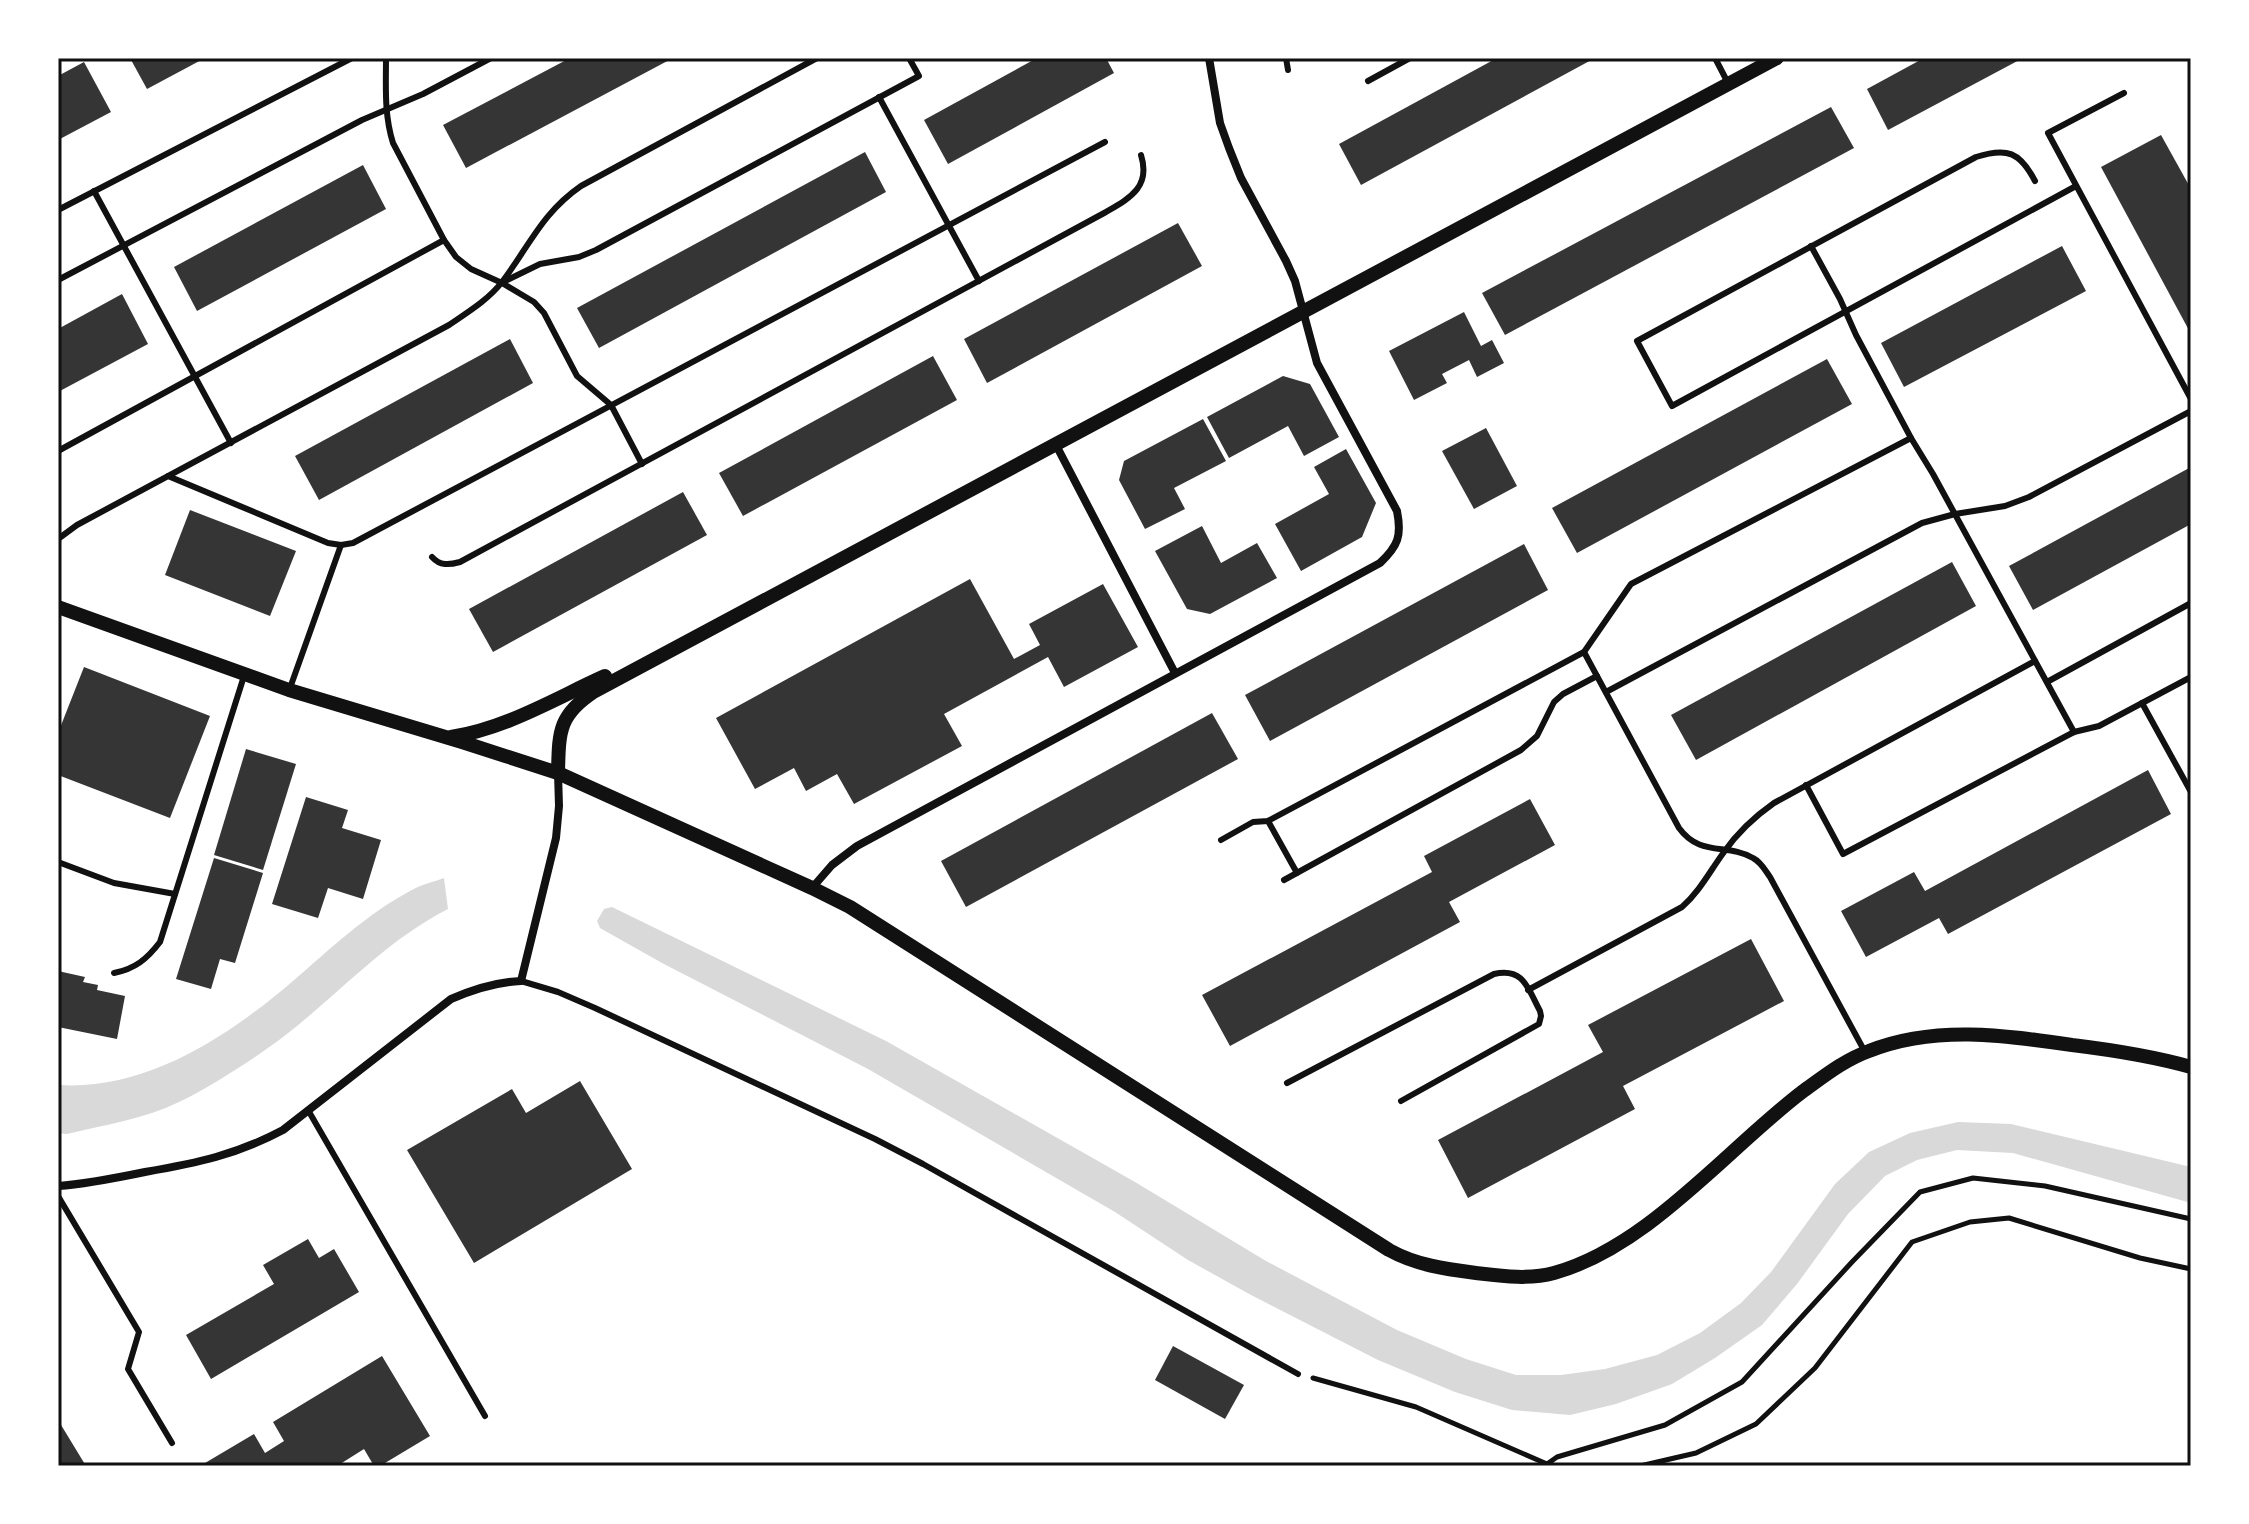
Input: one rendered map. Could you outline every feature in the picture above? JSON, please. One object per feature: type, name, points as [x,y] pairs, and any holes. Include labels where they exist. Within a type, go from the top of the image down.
[{"type":"street","points":[[812,888],[832,865],[857,846],[1380,563],[1399,539],[1397,511],[1317,363],[1295,281],[1241,178],[1229,148],[1220,123],[1209,58]]},
{"type":"street","points":[[58,1186],[106,1180],[222,1156],[256,1144],[283,1130],[451,999],[474,989],[521,981],[556,838],[562,727],[578,702],[1777,58]]},
{"type":"street","points":[[1056,445],[1175,673]]},
{"type":"street","points":[[58,607],[289,690],[558,773],[812,888],[850,907],[1389,1250],[1419,1263],[1451,1270],[1535,1276],[1554,1273],[1603,1251],[1668,1207],[1797,1096],[1838,1066],[1890,1043],[1948,1034],[1988,1035],[2153,1056],[2191,1067]]},
{"type":"street","points":[[448,737],[486,730],[510,721],[624,667],[669,652]]},
{"type":"lane","points":[[58,210],[352,58]]},
{"type":"lane","points":[[386,58],[387,110],[393,143],[444,240],[456,257],[471,269],[534,302],[544,313],[577,376],[611,405],[642,464]]},
{"type":"lane","points":[[58,280],[362,120],[423,94],[491,58]]},
{"type":"lane","points":[[58,539],[77,525],[449,325],[486,299],[502,283],[547,216],[564,198],[817,58]]},
{"type":"lane","points":[[502,283],[540,264],[579,257],[596,250],[919,76],[909,58]]},
{"type":"lane","points":[[1286,58],[1288,70]]},
{"type":"lane","points":[[1368,81],[1410,58]]},
{"type":"lane","points":[[1715,58],[1729,84]]},
{"type":"lane","points":[[2124,93],[2048,133],[2191,399]]},
{"type":"lane","points":[[879,97],[979,281]]},
{"type":"lane","points":[[168,476],[328,543],[353,543],[1105,142]]},
{"type":"lane","points":[[2035,181],[2021,159],[2001,152],[1988,153],[1964,163],[1637,341],[1672,406],[2076,186]]},
{"type":"lane","points":[[432,557],[443,565],[460,562],[1129,198],[1145,172],[1141,155]]},
{"type":"lane","points":[[94,191],[231,443]]},
{"type":"lane","points":[[58,451],[444,240]]},
{"type":"lane","points":[[1811,246],[1911,438],[2074,732]]},
{"type":"lane","points":[[1606,692],[1922,523],[2005,506],[2029,497],[2191,411]]},
{"type":"lane","points":[[1221,840],[1253,822],[1268,821],[1584,652],[1631,584],[1911,438]]},
{"type":"lane","points":[[289,690],[341,545]]},
{"type":"lane","points":[[2047,682],[2191,603]]},
{"type":"lane","points":[[1584,652],[1686,837],[1694,843],[1752,857],[1762,865],[1865,1052]]},
{"type":"lane","points":[[1528,990],[1682,907],[1696,895],[1724,851],[1756,815],[1774,803],[2035,661]]},
{"type":"lane","points":[[114,973],[137,965],[160,942],[244,673]]},
{"type":"lane","points":[[1284,880],[1521,750],[1537,736],[1554,702],[1597,676]]},
{"type":"lane","points":[[1806,785],[1843,854],[2074,732],[2099,726],[2191,677]]},
{"type":"lane","points":[[2142,703],[2191,792]]},
{"type":"lane","points":[[1268,821],[1297,873]]},
{"type":"lane","points":[[58,862],[114,883],[175,894]]},
{"type":"lane","points":[[1287,1083],[1494,974],[1512,972],[1518,975],[1541,1016],[1535,1029],[1401,1101]]},
{"type":"lane","points":[[521,981],[595,1008],[875,1139],[1298,1374]]},
{"type":"lane","points":[[308,1110],[485,1416]]},
{"type":"lane","points":[[58,1196],[139,1332],[128,1369],[172,1443]]},
{"type":"path","points":[[1547,1464],[1557,1457],[1665,1425],[1742,1382],[1920,1192],[1973,1178],[2045,1186],[2191,1219]]},
{"type":"path","points":[[1640,1466],[1696,1453],[1756,1424],[1815,1368],[1912,1242],[1970,1222],[2009,1218],[2140,1258],[2191,1269]]},
{"type":"path","points":[[1298,1374],[1416,1407],[1556,1466]]},
{"type":"shaded area","points":[[444,878],[448,909],[404,936],[283,1037],[246,1063],[166,1108],[67,1134],[58,1133],[58,1085],[91,1085],[123,1079],[154,1069],[214,1040],[268,1002],[379,910],[414,889]]},
{"type":"shaded area","points":[[612,907],[886,1041],[1135,1182],[1266,1261],[1397,1330],[1466,1359],[1516,1375],[1561,1375],[1605,1369],[1657,1355],[1700,1333],[1741,1303],[1771,1272],[1835,1184],[1869,1152],[1910,1133],[1958,1122],[2011,1124],[2191,1167],[2191,1203],[2013,1153],[1957,1150],[1917,1160],[1885,1176],[1848,1214],[1797,1284],[1762,1325],[1715,1358],[1672,1384],[1616,1404],[1570,1415],[1512,1410],[1455,1392],[1378,1360],[1188,1260],[1115,1212],[868,1069],[600,928],[597,921],[604,909]]},
{"type":"building","points":[[130,58],[205,58],[147,89]]},
{"type":"building","points":[[570,58],[673,58],[466,168],[443,125]]},
{"type":"building","points":[[1037,58],[1106,58],[1114,73],[948,164],[924,120]]},
{"type":"building","points":[[1497,58],[1595,58],[1361,185],[1339,144]]},
{"type":"building","points":[[1924,58],[2023,58],[1888,130],[1867,89]]},
{"type":"building","points":[[84,62],[111,112],[58,140],[58,76]]},
{"type":"building","points":[[1831,107],[1854,148],[1505,335],[1482,293]]},
{"type":"building","points":[[2161,135],[2191,189],[2191,334],[2101,167]]},
{"type":"building","points":[[865,152],[886,192],[599,348],[577,308]]},
{"type":"building","points":[[363,165],[386,209],[197,311],[174,267]]},
{"type":"building","points":[[1178,223],[1202,266],[987,383],[964,339]]},
{"type":"building","points":[[2062,246],[2086,291],[1904,387],[1881,343]]},
{"type":"building","points":[[122,294],[148,344],[58,392],[58,329]]},
{"type":"building","points":[[1464,312],[1481,346],[1492,340],[1504,363],[1477,377],[1469,360],[1442,374],[1447,383],[1414,400],[1389,351]]},
{"type":"building","points":[[510,339],[533,383],[319,500],[295,456]]},
{"type":"building","points":[[933,356],[957,400],[743,516],[719,473]]},
{"type":"building","points":[[1827,359],[1852,404],[1577,553],[1552,508]]},
{"type":"building","points":[[1283,376],[1310,384],[1339,437],[1304,456],[1288,426],[1229,458],[1207,417]]},
{"type":"building","points":[[1203,419],[1226,461],[1174,488],[1185,509],[1145,529],[1119,480],[1124,461]]},
{"type":"building","points":[[1486,428],[1517,486],[1474,509],[1442,451]]},
{"type":"building","points":[[1346,449],[1376,503],[1362,537],[1301,571],[1275,524],[1329,494],[1314,467]]},
{"type":"building","points":[[2191,467],[2191,524],[2033,610],[2009,566]]},
{"type":"building","points":[[683,492],[707,535],[493,652],[469,609]]},
{"type":"building","points":[[190,510],[296,551],[270,616],[165,575]]},
{"type":"building","points":[[1202,526],[1221,563],[1257,543],[1277,578],[1210,614],[1187,609],[1155,551]]},
{"type":"building","points":[[1524,544],[1548,590],[1270,741],[1245,695]]},
{"type":"building","points":[[1952,562],[1976,606],[1696,760],[1671,715]]},
{"type":"building","points":[[970,579],[1014,659],[1040,645],[1029,624],[1103,584],[1138,647],[1064,687],[1048,657],[944,714],[962,746],[854,804],[837,774],[806,791],[794,768],[755,789],[716,718]]},
{"type":"building","points":[[84,667],[210,716],[170,818],[58,775],[58,733]]},
{"type":"building","points":[[1212,713],[1238,759],[966,907],[941,861]]},
{"type":"building","points":[[246,749],[296,764],[263,870],[214,855]]},
{"type":"building","points":[[2148,770],[2171,814],[1948,934],[1939,918],[1866,957],[1841,911],[1914,872],[1925,891]]},
{"type":"building","points":[[306,797],[348,810],[342,828],[381,840],[363,899],[328,888],[318,918],[272,904]]},
{"type":"building","points":[[1530,799],[1555,845],[1449,902],[1460,922],[1230,1046],[1202,995],[1432,872],[1424,856]]},
{"type":"building","points":[[214,858],[263,873],[235,963],[220,959],[211,989],[176,979]]},
{"type":"building","points":[[1751,939],[1784,1001],[1623,1086],[1635,1109],[1468,1198],[1438,1140],[1603,1052],[1588,1025]]},
{"type":"building","points":[[58,971],[85,977],[83,982],[98,985],[97,990],[125,996],[117,1039],[58,1027]]},
{"type":"building","points":[[580,1081],[632,1169],[474,1263],[407,1150],[512,1089],[526,1113]]},
{"type":"building","points":[[308,1239],[319,1258],[334,1249],[359,1292],[211,1379],[186,1335],[274,1284],[263,1265]]},
{"type":"building","points":[[1173,1346],[1244,1385],[1225,1419],[1155,1380]]},
{"type":"building","points":[[382,1356],[430,1436],[380,1466],[374,1466],[364,1449],[337,1466],[200,1466],[254,1434],[265,1453],[284,1441],[273,1422]]},
{"type":"building","points":[[58,1420],[86,1466],[58,1466]]}]
